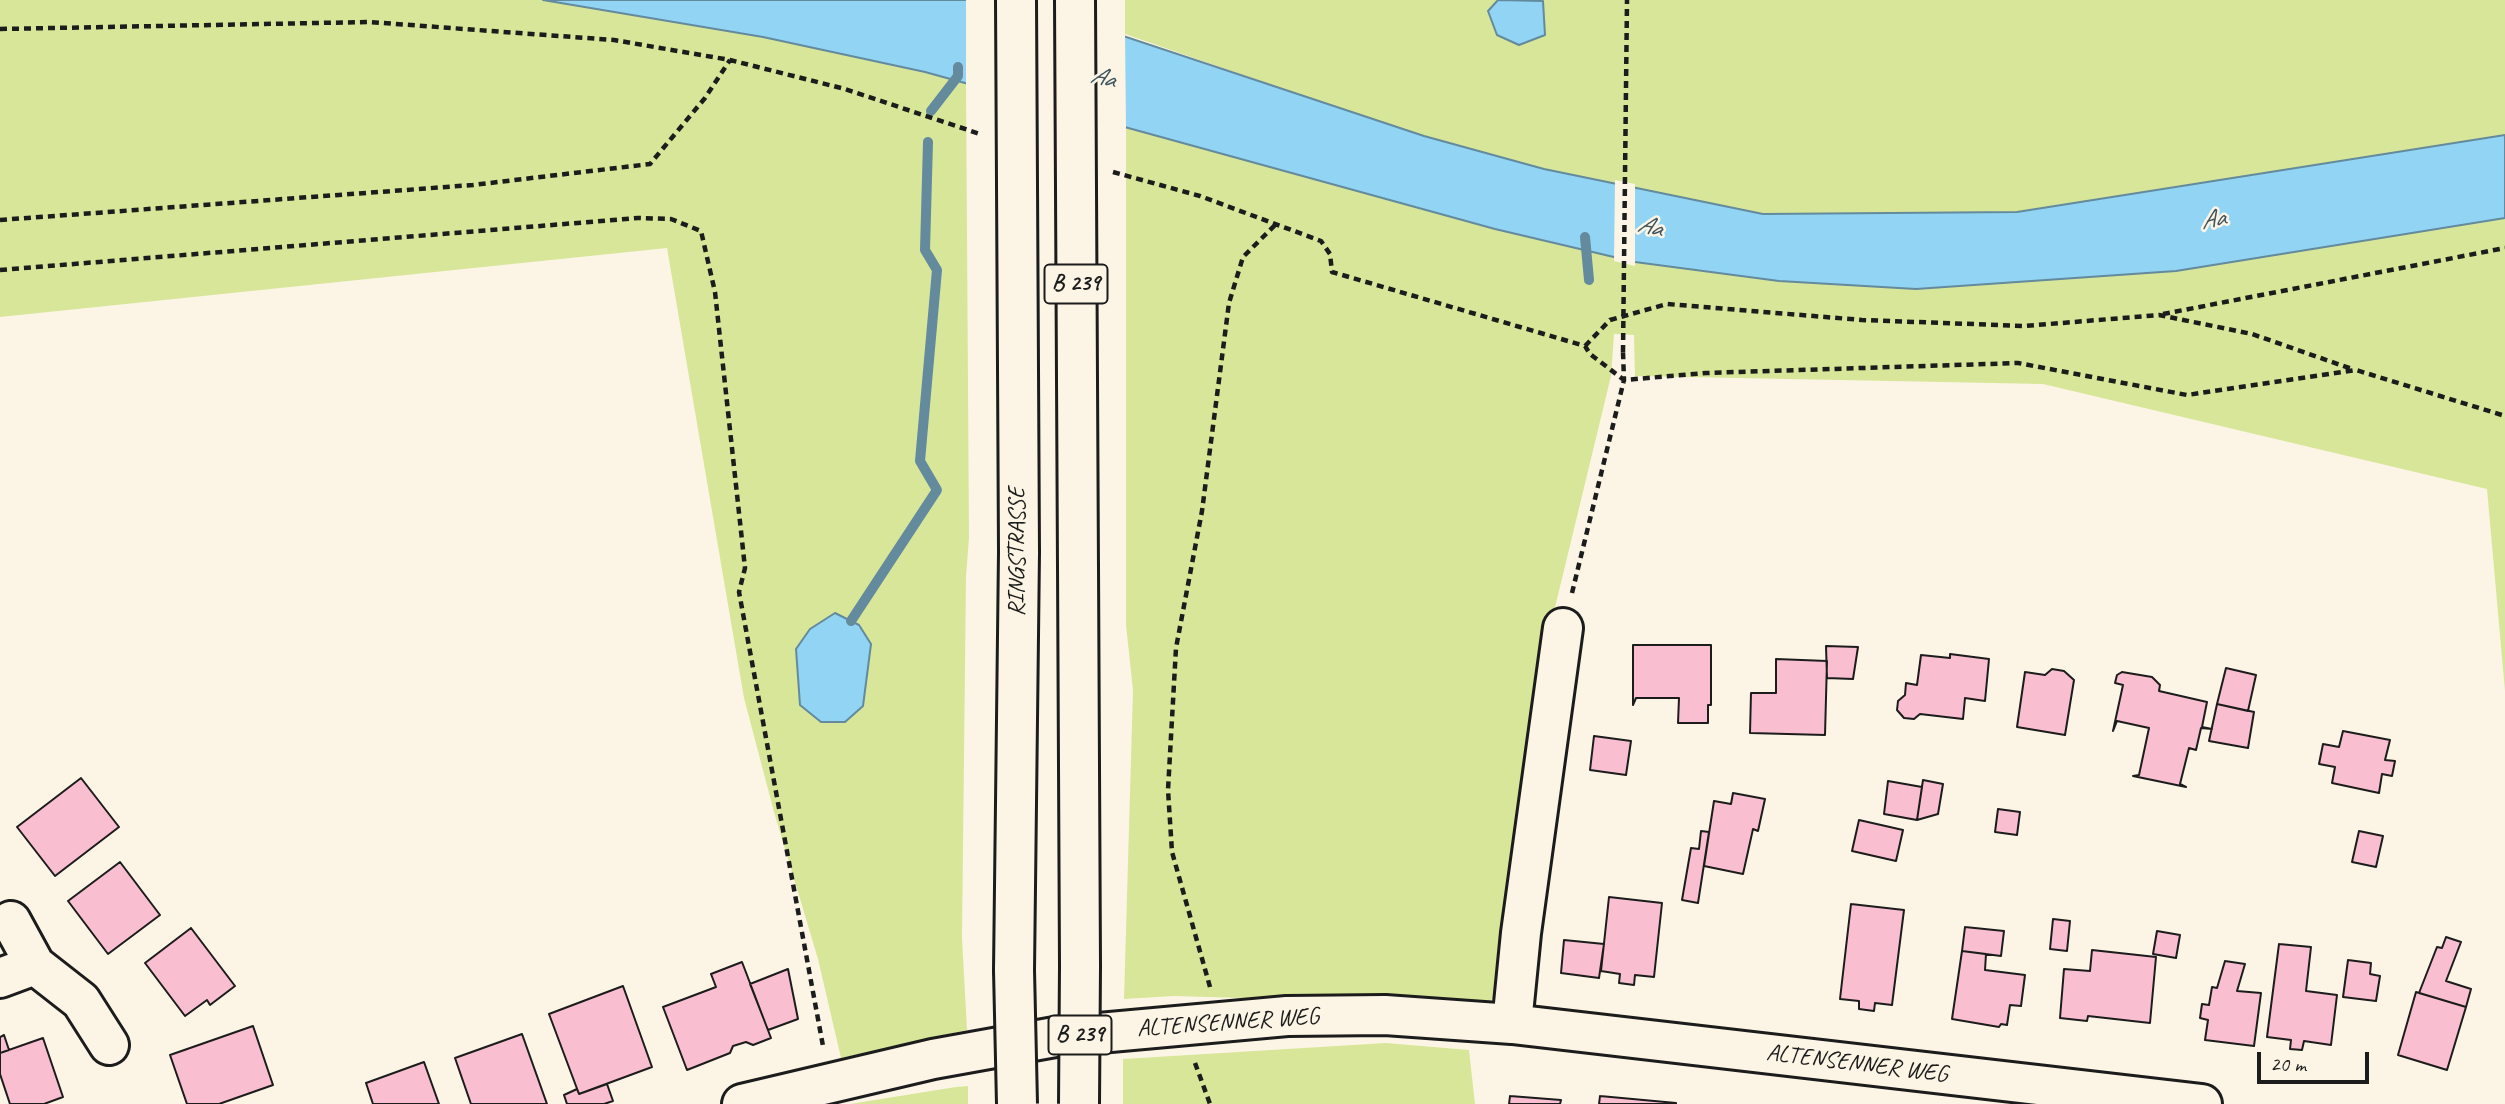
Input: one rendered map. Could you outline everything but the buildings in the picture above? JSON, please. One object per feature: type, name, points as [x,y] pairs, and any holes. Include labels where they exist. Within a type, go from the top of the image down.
[{"type":"main road","name":"RINGSTRASSE","points":[[1016,0],[1018,552],[1014,970],[1017,1104]]},
{"type":"main road","name":"B 239","points":[[1074,0],[1079,1104]]},
{"type":"main road","points":[[1512,1024],[1521,933],[1563,628]]},
{"type":"main road","points":[[11,921],[17,972],[81,1001],[109,1045]]},
{"type":"main road","name":"ALTENSENNER WEG","points":[[742,1104],[933,1059],[1055,1037],[1287,1016],[1385,1015],[1512,1024],[2202,1104]]},
{"type":"path","points":[[1563,628],[1624,380],[1627,0]]},
{"type":"path","points":[[0,29],[369,22],[614,40],[730,60],[845,89],[992,137]]},
{"type":"path","points":[[0,220],[473,186],[650,164],[705,98],[730,60]]},
{"type":"path","points":[[1109,170],[1200,196],[1321,241],[1330,254],[1332,272],[1585,346],[1590,354],[1624,380],[1706,373],[2018,363],[2187,395],[2356,370]]},
{"type":"path","points":[[0,270],[638,218],[671,219],[701,231],[715,292],[745,568],[739,592],[830,1082]]},
{"type":"path","points":[[1216,1022],[1205,962],[1172,852],[1168,790],[1176,648],[1200,524],[1230,303],[1243,257],[1275,225]]},
{"type":"path","points":[[1585,346],[1610,320],[1667,304],[1862,320],[2025,326],[2158,315],[2505,248]]},
{"type":"path","points":[[2158,315],[2252,334],[2356,370],[2505,416]]},
{"type":"green space","points":[[0,0],[543,0],[763,37],[966,82],[969,538],[966,576],[962,938],[967,1030],[841,1058],[818,959],[774,812],[744,698],[667,248],[0,317]]},
{"type":"green space","points":[[1125,0],[1498,0],[1489,11],[1543,1],[1539,0],[2505,0],[2505,135],[2017,212],[1763,214],[1544,169],[1424,136],[1283,89],[1125,34]]},
{"type":"green space","points":[[1126,126],[1495,229],[2176,271],[2505,218],[2505,691],[2487,489],[2043,384],[1635,376],[1634,335],[1614,334],[1611,376],[1551,624],[1502,989],[1486,1005],[1174,996],[1124,999],[1133,690],[1126,625]]},
{"type":"green space","points":[[1386,1043],[1469,1050],[1475,1104],[1123,1104],[1123,1059]]},
{"type":"green space","points":[[968,1086],[968,1104],[850,1104],[956,1087]]},
{"type":"water","name":"Aa","points":[[543,0],[1015,0],[1424,136],[1544,169],[1763,214],[2017,212],[2505,135],[2505,218],[2176,271],[1916,289],[1779,281],[1635,262],[1495,229],[925,72],[763,37]]},
{"type":"water","points":[[1498,0],[1543,1],[1545,35],[1519,45],[1497,35],[1488,11]]},
{"type":"water","points":[[835,613],[859,625],[871,644],[863,706],[845,722],[821,722],[800,705],[796,649],[810,629]]},
{"type":"pier","points":[[966,0],[1027,0],[1125,31],[1126,129],[966,85]]},
{"type":"pier","points":[[1615,180],[1635,184],[1635,266],[1614,261]]},
{"type":"waterway","points":[[931,111],[958,76],[958,67]]},
{"type":"waterway","points":[[851,621],[937,490],[920,461],[937,270],[925,250],[928,142]]},
{"type":"waterway","points":[[1585,237],[1589,280]]}]
